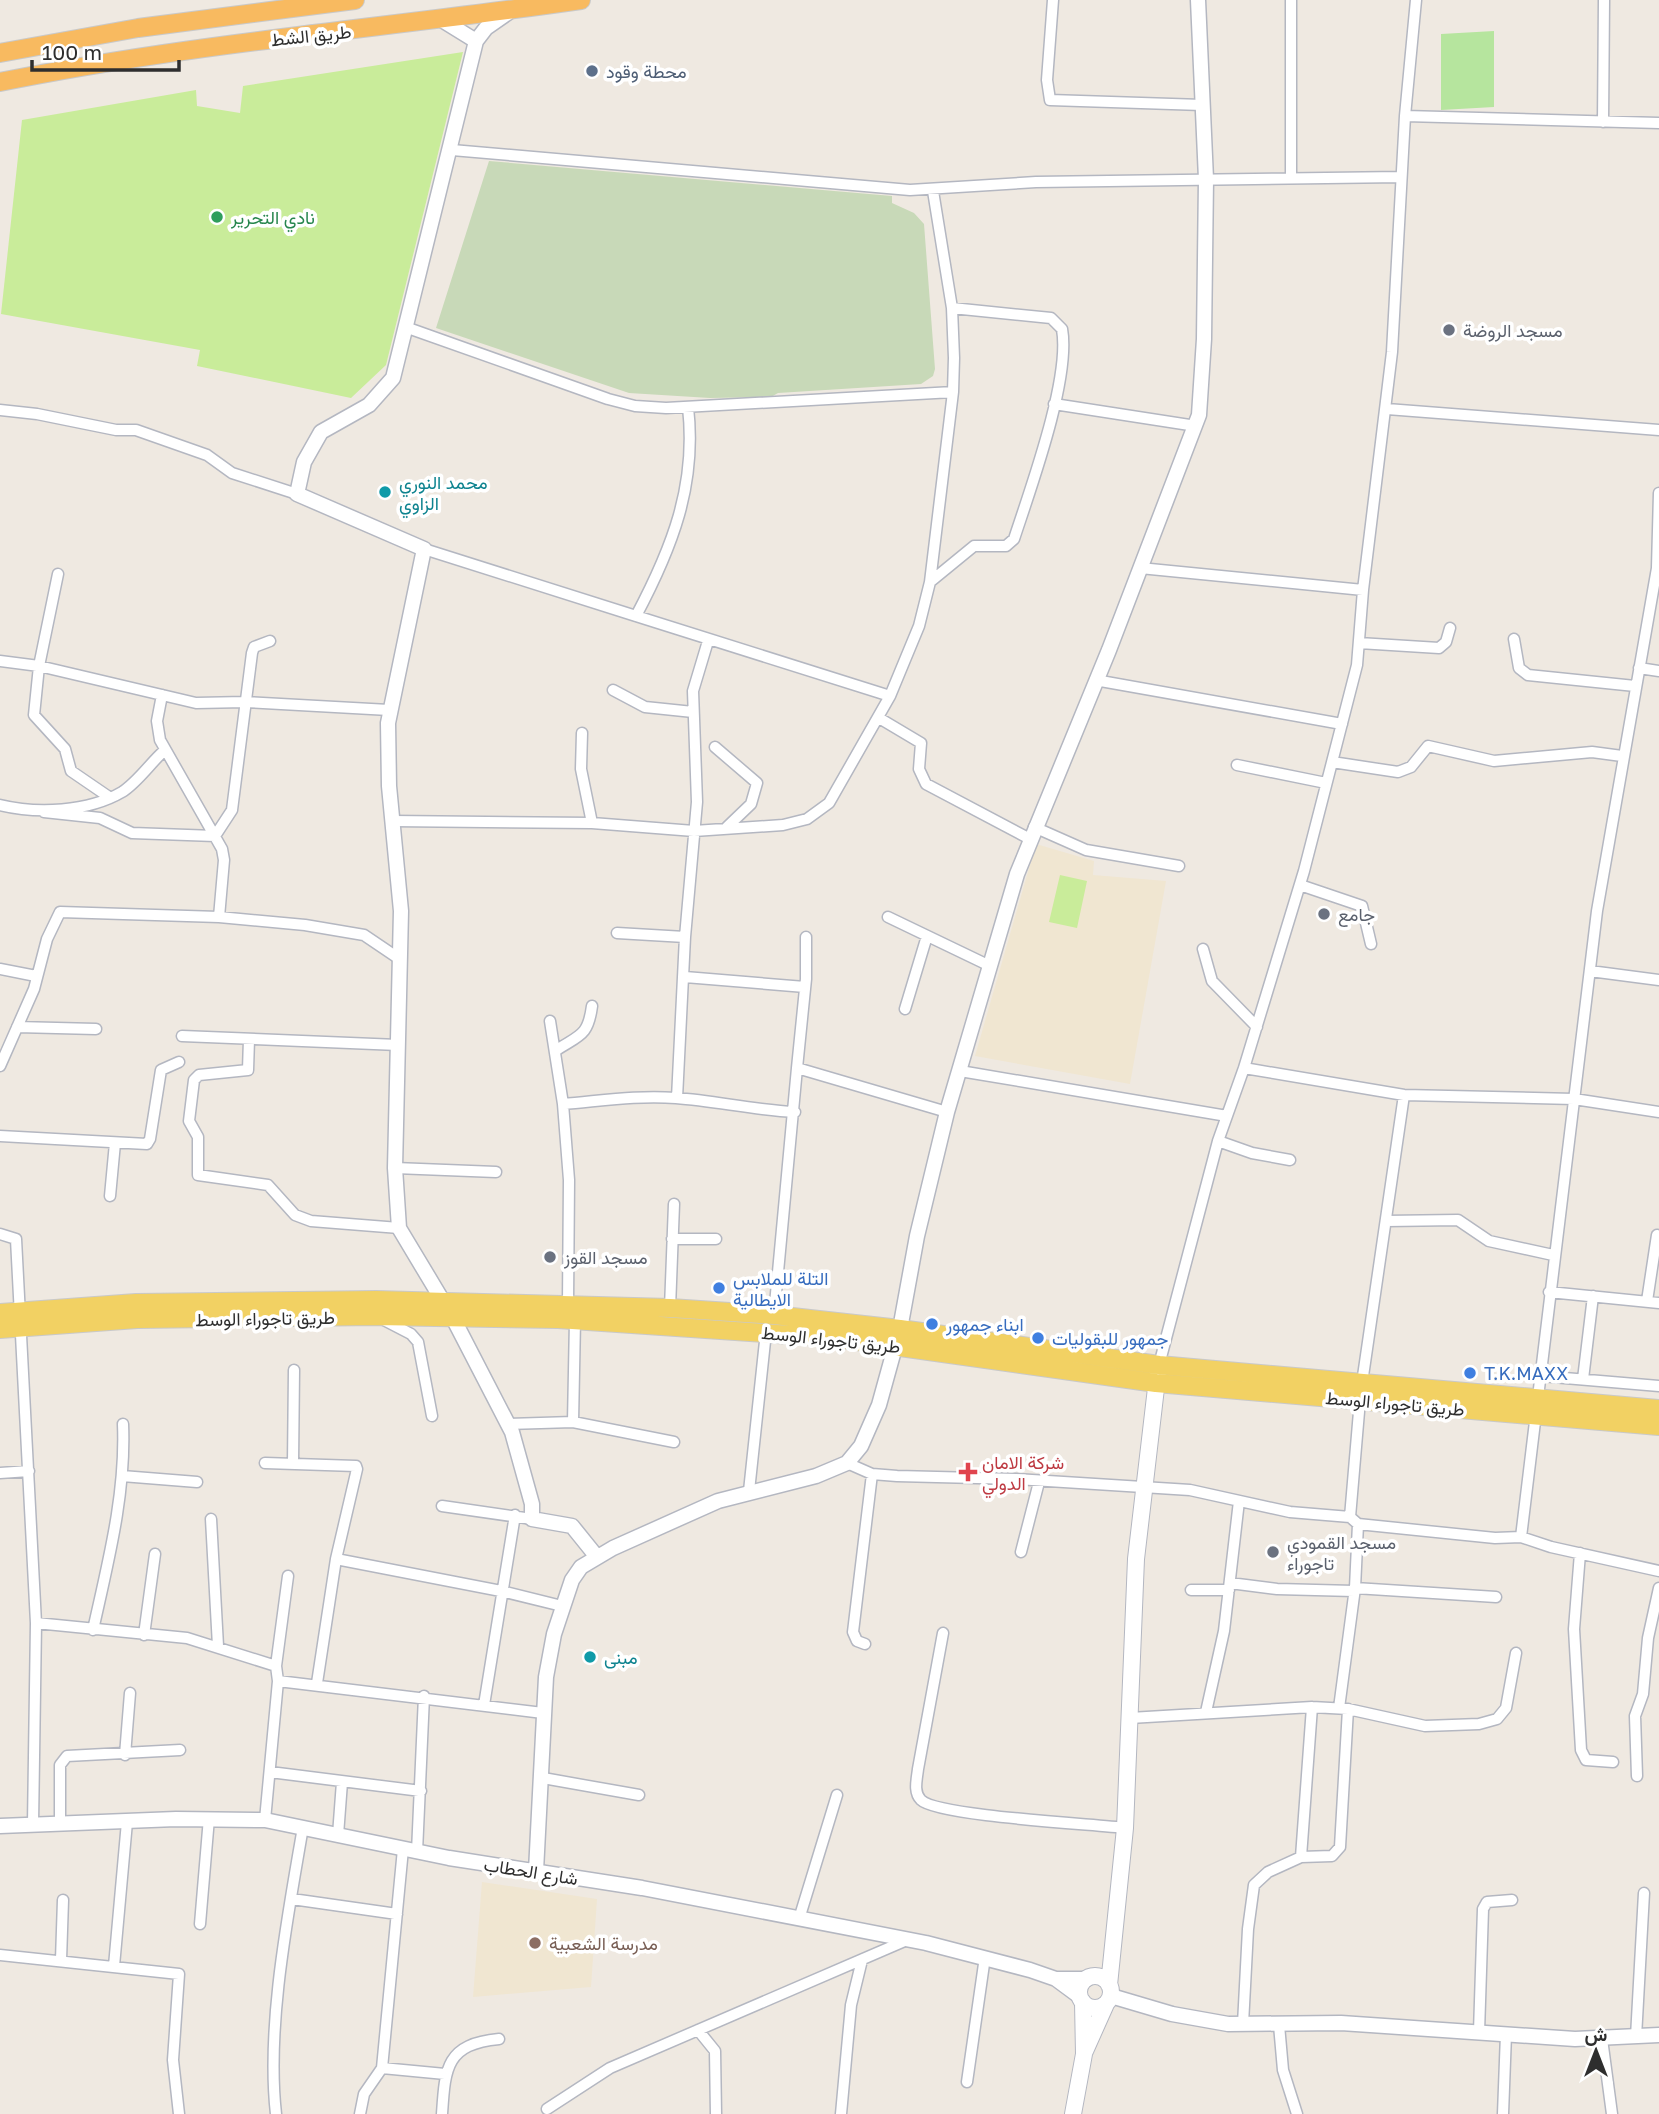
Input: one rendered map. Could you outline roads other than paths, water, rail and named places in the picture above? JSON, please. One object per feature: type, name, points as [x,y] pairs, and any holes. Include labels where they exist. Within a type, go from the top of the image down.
[{"type":"highway","name":"طريق الشط","points":[[0,53],[138,28],[355,0]]},
{"type":"highway","name":"طريق الشط","points":[[0,82],[145,55],[442,20],[581,0]]},
{"type":"main road","points":[[0,1313],[20,1320],[136,1303],[568,1303],[774,1315],[898,1337]]},
{"type":"main road","name":"طريق تاجوراء الوسط","points":[[0,1329],[20,1320],[376,1316],[575,1320],[898,1337],[1158,1374],[1536,1406],[1659,1426]]},
{"type":"main road","points":[[1073,2114],[1084,2054],[1109,1995],[1125,1828],[1136,1559],[1158,1374]]},
{"type":"main road","points":[[1536,1406],[1659,1409]]},
{"type":"main road","points":[[1084,2054],[1080,1986],[1090,1978],[1113,1937]]},
{"type":"main road","points":[[1090,1978],[1102,1978],[1109,1995]]},
{"type":"main road","points":[[1081,1999],[1094,2008],[1109,1995]]},
{"type":"street","points":[[1053,0],[1047,93],[1050,100],[1202,105]]},
{"type":"street","points":[[536,1871],[543,1778],[543,1713],[554,1634],[562,1606],[580,1567],[718,1501],[816,1476],[847,1464],[862,1446],[874,1419],[898,1337],[917,1236],[947,1112],[1032,833],[1196,426],[1204,339],[1206,179],[1198,0]]},
{"type":"street","points":[[1291,0],[1291,177]]},
{"type":"street","points":[[1158,1374],[1218,1141],[1244,1068],[1300,885],[1354,683],[1363,590],[1387,409],[1396,301],[1405,117],[1416,0]]},
{"type":"street","points":[[1603,122],[1604,0]]},
{"type":"street","points":[[297,494],[304,462],[315,440],[348,415],[369,405],[393,378],[452,150],[476,41],[492,23],[513,10]]},
{"type":"street","points":[[442,20],[476,41]]},
{"type":"street","points":[[1405,117],[1659,122]]},
{"type":"street","points":[[452,150],[933,191],[1036,182],[1402,177]]},
{"type":"street","points":[[393,821],[592,823],[694,831],[783,825],[818,814],[829,803],[890,696],[919,626],[930,582],[954,392],[952,308],[933,191]]},
{"type":"street","points":[[930,582],[974,546],[1006,545],[1012,542],[1054,404],[1063,335],[1056,321],[1045,317],[952,308]]},
{"type":"street","points":[[408,328],[608,399],[635,406],[688,407],[954,392]]},
{"type":"street","points":[[1054,404],[1196,426]]},
{"type":"street","points":[[636,616],[661,568],[691,463],[688,407]]},
{"type":"street","points":[[1387,409],[1659,430]]},
{"type":"street","points":[[0,410],[37,414],[116,430],[136,430],[207,455],[232,473],[297,494],[424,550],[890,696]]},
{"type":"street","points":[[1521,1537],[1553,1255],[1590,971],[1622,756],[1657,568],[1659,494]]},
{"type":"street","points":[[424,550],[389,710],[393,821],[401,911],[395,1168],[399,1228],[453,1318],[508,1424],[518,1451],[532,1519]]},
{"type":"street","points":[[1140,568],[1363,590]]},
{"type":"street","points":[[58,574],[39,666],[34,715],[65,749],[71,771],[109,797]]},
{"type":"street","points":[[1359,643],[1439,648],[1446,642],[1450,628]]},
{"type":"street","points":[[1514,639],[1519,668],[1528,675],[1635,686]]},
{"type":"street","points":[[215,836],[232,810],[254,647],[270,641]]},
{"type":"street","points":[[677,1098],[685,937],[697,802],[693,691],[708,641]]},
{"type":"street","points":[[0,661],[39,666],[208,704],[245,702],[389,710]]},
{"type":"street","points":[[1639,668],[1659,671]]},
{"type":"street","points":[[1095,680],[1342,724]]},
{"type":"street","points":[[613,690],[645,707],[693,712]]},
{"type":"street","points":[[162,695],[157,730],[165,750],[215,836],[224,860],[219,917]]},
{"type":"street","points":[[879,718],[921,743],[919,769],[926,784],[1032,833],[1086,850],[1179,866]]},
{"type":"street","points":[[582,733],[581,769],[592,823]]},
{"type":"street","points":[[715,747],[758,783],[751,804],[727,827]]},
{"type":"street","points":[[1332,762],[1398,772],[1411,767],[1428,747],[1494,761],[1592,752],[1622,756]]},
{"type":"street","points":[[44,812],[122,792],[165,750]]},
{"type":"street","points":[[1237,765],[1326,783]]},
{"type":"street","points":[[0,805],[100,818],[132,833],[215,836]]},
{"type":"street","points":[[1300,885],[1362,906],[1371,944]]},
{"type":"street","points":[[0,1066],[17,1027],[47,939],[60,912],[219,917],[305,925],[364,935],[401,960]]},
{"type":"street","points":[[888,917],[990,967]]},
{"type":"street","points":[[617,933],[685,937]]},
{"type":"street","points":[[905,1009],[927,936]]},
{"type":"street","points":[[774,1315],[795,1112],[805,987],[806,937]]},
{"type":"street","points":[[1203,949],[1212,981],[1257,1027]]},
{"type":"street","points":[[0,969],[36,975]]},
{"type":"street","points":[[1590,971],[1659,980]]},
{"type":"street","points":[[685,977],[805,987]]},
{"type":"street","points":[[555,1051],[580,1038],[590,1024],[592,1006]]},
{"type":"street","points":[[550,1021],[563,1104],[569,1180],[568,1303]]},
{"type":"street","points":[[17,1027],[96,1029]]},
{"type":"street","points":[[182,1036],[398,1045]]},
{"type":"street","points":[[249,1039],[248,1070],[199,1075],[194,1080],[189,1121],[198,1137],[198,1175],[268,1185],[295,1215],[311,1221],[399,1228]]},
{"type":"street","points":[[0,1136],[115,1143],[149,1142],[162,1070],[179,1062]]},
{"type":"street","points":[[797,1068],[947,1112]]},
{"type":"street","points":[[1244,1068],[1404,1095],[1574,1099],[1659,1112]]},
{"type":"street","points":[[960,1071],[1227,1116]]},
{"type":"street","points":[[1243,2025],[1252,1893],[1259,1878],[1301,1857],[1332,1856],[1340,1847],[1344,1709],[1355,1590],[1354,1520],[1361,1391],[1404,1095]]},
{"type":"street","points":[[563,1104],[617,1097],[677,1098],[757,1110],[795,1112]]},
{"type":"street","points":[[1218,1141],[1252,1153],[1290,1160]]},
{"type":"street","points":[[110,1196],[115,1143]]},
{"type":"street","points":[[395,1168],[496,1172]]},
{"type":"street","points":[[670,1308],[674,1204]]},
{"type":"street","points":[[1386,1221],[1458,1220],[1489,1241],[1553,1255]]},
{"type":"street","points":[[0,1234],[15,1236],[16,1239],[29,1471],[36,1623],[33,1824]]},
{"type":"street","points":[[1549,1292],[1653,1302],[1657,1235]]},
{"type":"street","points":[[672,1239],[716,1239]]},
{"type":"street","points":[[1583,1379],[1593,1296]]},
{"type":"street","points":[[376,1316],[411,1334],[418,1342],[432,1416]]},
{"type":"street","points":[[573,1422],[575,1320]]},
{"type":"street","points":[[749,1491],[766,1332]]},
{"type":"street","points":[[293,1463],[294,1370]]},
{"type":"street","points":[[1541,1376],[1659,1386]]},
{"type":"street","points":[[508,1424],[573,1422],[674,1442]]},
{"type":"street","points":[[93,1630],[113,1540],[122,1476],[123,1424]]},
{"type":"street","points":[[265,1463],[357,1466],[336,1559],[317,1683]]},
{"type":"street","points":[[847,1464],[872,1474],[1143,1486],[1201,1492],[1290,1512],[1495,1538],[1521,1537],[1659,1571]]},
{"type":"street","points":[[0,1473],[29,1471]]},
{"type":"street","points":[[865,1644],[857,1641],[853,1632],[872,1474]]},
{"type":"street","points":[[122,1476],[197,1482]]},
{"type":"street","points":[[1021,1552],[1039,1482]]},
{"type":"street","points":[[1206,1712],[1224,1631],[1239,1502]]},
{"type":"street","points":[[442,1506],[572,1527],[597,1557]]},
{"type":"street","points":[[484,1705],[500,1591],[515,1516]]},
{"type":"street","points":[[211,1518],[218,1646]]},
{"type":"street","points":[[1580,1553],[1574,1629],[1581,1750],[1586,1760],[1613,1762]]},
{"type":"street","points":[[144,1635],[155,1554]]},
{"type":"street","points":[[336,1559],[562,1606]]},
{"type":"street","points":[[265,1821],[278,1681],[276,1666],[288,1576]]},
{"type":"street","points":[[1191,1590],[1229,1586],[1496,1597]]},
{"type":"street","points":[[1637,1776],[1635,1716],[1643,1694],[1648,1638],[1659,1588]]},
{"type":"street","points":[[36,1623],[187,1637],[276,1666]]},
{"type":"street","points":[[943,1633],[918,1769],[916,1785],[921,1800],[929,1805],[967,1813],[1125,1828]]},
{"type":"street","points":[[1130,1718],[1312,1707],[1344,1709],[1425,1726],[1468,1726],[1489,1722],[1506,1708],[1516,1653]]},
{"type":"street","points":[[278,1681],[317,1683],[543,1713]]},
{"type":"street","points":[[125,1755],[130,1693]]},
{"type":"street","points":[[360,2114],[364,2094],[382,2068],[397,1914],[421,1791],[424,1696]]},
{"type":"street","points":[[1301,1857],[1312,1707]]},
{"type":"street","points":[[60,1823],[61,1760],[67,1756],[180,1751]]},
{"type":"street","points":[[270,1772],[421,1791]]},
{"type":"street","points":[[543,1778],[639,1795]]},
{"type":"street","points":[[338,1835],[342,1782]]},
{"type":"street","points":[[799,1919],[837,1795]]},
{"type":"street","points":[[200,1924],[209,1818]]},
{"type":"street","name":"شارع الحطاب","points":[[0,1826],[209,1818],[265,1821],[907,1940],[985,1957],[1056,1979],[1090,1978]]},
{"type":"street","points":[[114,1966],[127,1822]]},
{"type":"street","points":[[276,2114],[273,2065],[303,1827]]},
{"type":"street","points":[[1636,2037],[1644,1893]]},
{"type":"street","points":[[292,1899],[397,1914]]},
{"type":"street","points":[[61,1960],[63,1900]]},
{"type":"street","points":[[1479,2032],[1483,1909],[1487,1902],[1512,1900]]},
{"type":"street","points":[[547,2109],[610,2068],[907,1940]]},
{"type":"street","points":[[0,1955],[178,1973],[180,1977],[173,2060],[179,2114]]},
{"type":"street","points":[[967,2082],[985,1957]]},
{"type":"street","points":[[841,2114],[851,2005],[862,1960]]},
{"type":"street","name":"شارع الحطاب","points":[[1056,1979],[1081,1999]]},
{"type":"street","points":[[1109,1995],[1172,2014],[1243,2025],[1341,2023],[1602,2039],[1659,2035]]},
{"type":"street","points":[[1279,2025],[1283,2070],[1297,2114]]},
{"type":"street","points":[[698,2030],[715,2051],[716,2114]]},
{"type":"street","points":[[1503,2114],[1506,2034]]},
{"type":"street","points":[[442,2114],[444,2074],[457,2053],[467,2045],[499,2039]]},
{"type":"street","points":[[1602,2039],[1612,2114]]},
{"type":"street","points":[[382,2068],[444,2074]]},
{"type":"place","name":"محطة وقود","points":[[592,71]]},
{"type":"place","name":"نادي التحرير","points":[[217,217]]},
{"type":"place","name":"مسجد الروضة","points":[[1449,330]]},
{"type":"place","name":"محمد النوري الزاوي","points":[[385,492]]},
{"type":"place","name":"جامع","points":[[1324,914]]},
{"type":"place","name":"مسجد القوز","points":[[550,1257]]},
{"type":"place","name":"التلة للملابس الايطالية","points":[[719,1288]]},
{"type":"place","name":"ابناء جمهور","points":[[932,1324]]},
{"type":"place","name":"جمهور للبقوليات","points":[[1038,1338]]},
{"type":"place","name":"T.K.MAXX","points":[[1470,1373]]},
{"type":"place","name":"شركة الامان الدولي","points":[[968,1472]]},
{"type":"place","name":"مسجد القمودي تاجوراء","points":[[1273,1552]]},
{"type":"place","name":"مبنى","points":[[590,1657]]},
{"type":"place","name":"مدرسة الشعبية","points":[[535,1943]]}]
